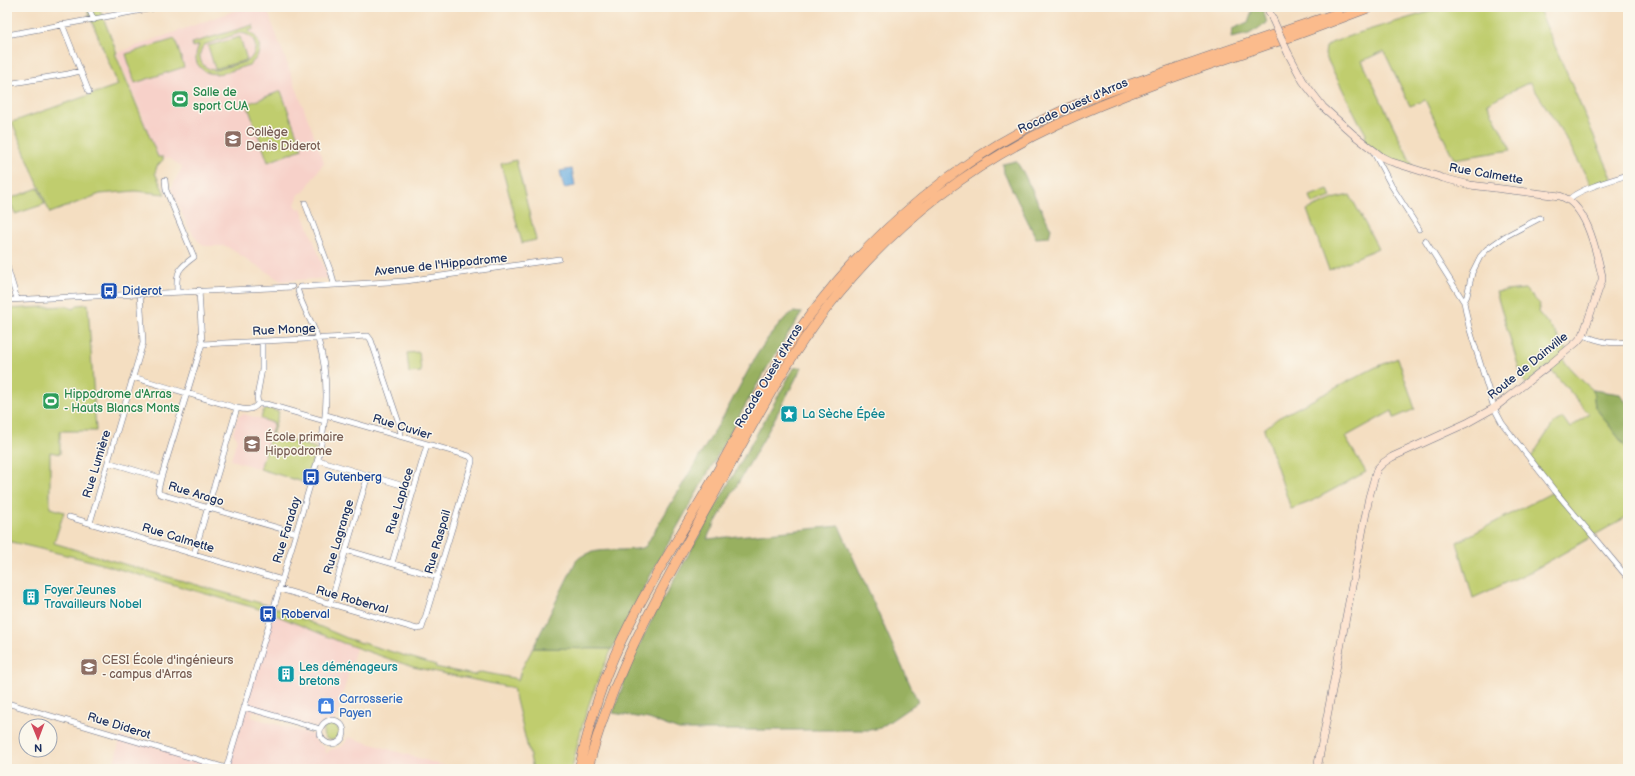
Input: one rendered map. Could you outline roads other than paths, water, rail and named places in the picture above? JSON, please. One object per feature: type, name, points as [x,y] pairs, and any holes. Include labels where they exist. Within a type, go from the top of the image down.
[{"type":"highway","name":"Rocade Ouest d'Arras","points":[[579,769],[586,737],[606,678],[633,619],[777,365],[809,316],[853,263],[892,224],[931,190],[987,151],[1023,130],[1065,109],[1105,92],[1354,7]]},
{"type":"highway","name":"Rocade Ouest d'Arras","points":[[588,769],[607,704],[637,635],[775,386],[803,341],[828,306],[857,271],[891,236],[926,206],[959,181],[1010,149],[1054,126],[1135,92],[1371,7]]},
{"type":"street","points":[[88,7],[94,20]]},
{"type":"street","points":[[7,35],[159,7]]},
{"type":"street","name":"Rue Calmette","points":[[1267,7],[1288,54],[1303,81],[1322,107],[1343,126],[1392,162],[1470,185],[1560,196],[1569,200]]},
{"type":"street","points":[[62,24],[89,92]]},
{"type":"street","points":[[7,84],[80,71]]},
{"type":"street","points":[[1373,149],[1391,186],[1419,229]]},
{"type":"street","points":[[1569,200],[1571,196],[1592,187],[1628,175]]},
{"type":"street","points":[[165,180],[166,190],[194,257],[178,271],[176,281],[177,291]]},
{"type":"street","name":"Route de Dainville","points":[[1317,769],[1369,497],[1377,469],[1392,457],[1466,424],[1494,408],[1548,366],[1583,335],[1602,280],[1602,276],[1585,220],[1574,204],[1569,200]]},
{"type":"street","points":[[305,202],[334,284]]},
{"type":"street","points":[[1464,302],[1467,296],[1472,273],[1480,257],[1487,249],[1504,236],[1540,218]]},
{"type":"street","points":[[1425,240],[1464,302],[1469,327],[1494,408],[1502,423],[1628,578]]},
{"type":"street","name":"Avenue de l'Hippodrome","points":[[299,289],[334,284],[406,281],[559,259]]},
{"type":"street","points":[[7,266],[17,299]]},
{"type":"street","points":[[7,300],[198,290],[292,287],[294,290],[299,289]]},
{"type":"street","name":"Rue Faraday","points":[[226,769],[318,460],[325,421],[325,376],[318,338],[299,289]]},
{"type":"street","points":[[162,478],[202,344],[198,290]]},
{"type":"street","name":"Rue Lumière","points":[[90,523],[143,339],[140,293]]},
{"type":"street","points":[[1583,335],[1602,342],[1628,342]]},
{"type":"street","name":"Rue Monge","points":[[202,344],[368,336],[400,426],[401,436]]},
{"type":"street","points":[[258,404],[257,397],[262,369],[262,341]]},
{"type":"street","points":[[133,377],[237,408],[249,409],[258,404],[266,404],[325,421]]},
{"type":"street","points":[[194,554],[237,408]]},
{"type":"street","name":"Rue Cuvier","points":[[326,414],[472,458]]},
{"type":"street","name":"Rue Laplace","points":[[392,563],[427,445]]},
{"type":"street","name":"Rue Raspail","points":[[420,629],[423,626],[438,577],[472,458]]},
{"type":"street","points":[[318,460],[414,489]]},
{"type":"street","name":"Rue Arago","points":[[108,462],[162,478],[158,491],[160,494],[296,533]]},
{"type":"street","name":"Rue Lagrange","points":[[330,604],[368,475]]},
{"type":"street","name":"Rue Calmette","points":[[68,517],[282,580]]},
{"type":"street","points":[[346,550],[438,577]]},
{"type":"street","name":"Rue Roberval","points":[[280,589],[420,629]]},
{"type":"street","name":"Rue Diderot","points":[[7,703],[226,769]]},
{"type":"street","points":[[244,707],[320,729]]},
{"type":"street","points":[[335,720],[341,725],[343,735],[337,742],[332,744],[327,743],[321,738],[320,729],[325,722],[335,720]]},
{"type":"water","points":[[572,169],[575,186],[564,188],[560,171]]},
{"type":"place","name":"Salle de sport CUA","points":[[180,99]]},
{"type":"place","name":"Collège Denis Diderot","points":[[233,139]]},
{"type":"place","name":"Diderot","points":[[109,291]]},
{"type":"place","name":"Hippodrome d'Arras - Hauts Blancs Monts","points":[[51,401]]},
{"type":"place","name":"La Sèche Épée","points":[[789,414]]},
{"type":"place","name":"École primaire Hippodrome","points":[[252,444]]},
{"type":"place","name":"Gutenberg","points":[[311,477]]},
{"type":"place","name":"Foyer Jeunes Travailleurs Nobel","points":[[31,597]]},
{"type":"place","name":"Roberval","points":[[268,614]]},
{"type":"place","name":"CESI École d'ingénieurs - campus d'Arras","points":[[89,667]]},
{"type":"place","name":"Les déménageurs bretons","points":[[286,674]]},
{"type":"place","name":"Carrosserie Payen","points":[[326,706]]}]
